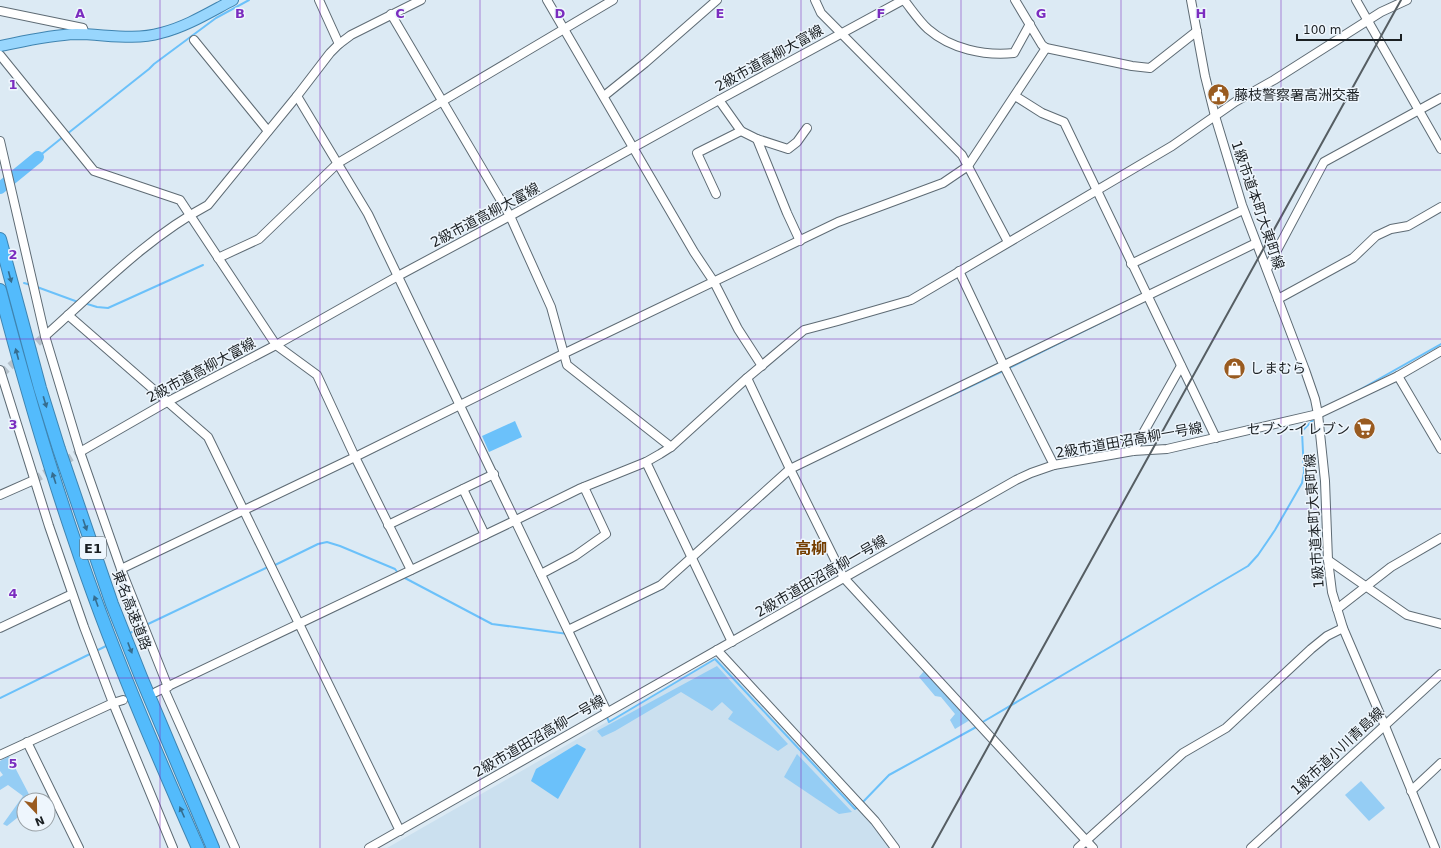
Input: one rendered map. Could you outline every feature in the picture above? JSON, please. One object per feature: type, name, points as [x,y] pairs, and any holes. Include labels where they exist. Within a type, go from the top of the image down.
[{"type":"highway","name":"東名高速道路","points":[[0,239],[36,373],[59,449],[112,604],[213,848]]},
{"type":"highway","name":"E1","points":[[0,290],[27,392],[77,547],[127,683],[198,848]]},
{"type":"main road","points":[[0,46],[54,36],[85,34],[130,37],[147,36],[162,33],[193,21],[233,0]]},
{"type":"street","points":[[319,0],[339,44]]},
{"type":"street","points":[[45,336],[144,248],[190,215],[208,205],[330,53],[339,44],[351,35],[421,0]]},
{"type":"street","points":[[547,0],[694,252],[714,282],[738,329],[762,366]]},
{"type":"street","points":[[218,258],[259,239],[338,162],[613,0]]},
{"type":"street","points":[[604,96],[645,63],[717,0]]},
{"type":"street","points":[[815,0],[821,13],[962,155],[1008,242]]},
{"type":"street","points":[[904,0],[928,29],[941,38],[956,45],[980,52],[998,55],[1014,53],[1030,24]]},
{"type":"street","name":"2級市道高柳大富線","points":[[80,452],[167,402],[276,345],[398,276],[904,0]]},
{"type":"street","points":[[1016,0],[1042,45],[1046,48],[1132,66],[1150,68],[1197,31]]},
{"type":"street","name":"1級市道本町大東町線","points":[[1191,0],[1205,76],[1215,116],[1243,210],[1267,269],[1315,400],[1318,414],[1325,481],[1328,560],[1331,586],[1337,609],[1343,628],[1435,848]]},
{"type":"street","points":[[1356,0],[1441,149]]},
{"type":"street","points":[[163,689],[584,487],[646,462],[671,447],[747,378],[804,330],[911,300],[1172,146],[1235,102],[1274,80],[1381,12],[1407,0]]},
{"type":"street","points":[[0,11],[83,28],[85,34]]},
{"type":"street","points":[[391,14],[510,216],[551,307],[568,365],[671,447]]},
{"type":"street","points":[[194,40],[268,131]]},
{"type":"street","points":[[121,569],[838,222],[943,183],[968,166],[1046,48]]},
{"type":"street","points":[[0,55],[94,170],[180,200],[276,345],[317,375],[355,457],[411,570]]},
{"type":"street","points":[[297,96],[368,214],[461,404],[607,712]]},
{"type":"street","points":[[1015,96],[1042,113],[1064,122],[1216,438]]},
{"type":"street","points":[[1267,269],[1324,162],[1441,98]]},
{"type":"street","points":[[719,100],[741,131],[757,139],[788,150],[797,142],[807,128]]},
{"type":"street","points":[[716,194],[697,153],[741,131]]},
{"type":"street","points":[[757,139],[800,241]]},
{"type":"street","points":[[0,141],[5,178],[10,190],[45,336],[80,452],[163,689],[235,848]]},
{"type":"street","points":[[1278,299],[1353,258],[1376,236],[1391,229],[1408,226],[1441,207]]},
{"type":"street","points":[[1131,264],[1243,210]]},
{"type":"street","points":[[568,630],[661,585],[790,469],[1256,243]]},
{"type":"street","points":[[959,271],[1004,366],[1054,465]]},
{"type":"street","points":[[68,315],[208,437],[400,831]]},
{"type":"street","name":"2級市道田沼高柳一号線","points":[[369,848],[1016,480],[1031,473],[1054,465],[1133,450],[1167,449],[1318,414],[1398,376],[1441,351]]},
{"type":"street","points":[[1133,450],[1181,366]]},
{"type":"street","points":[[0,373],[72,594],[113,703],[173,848]]},
{"type":"street","points":[[1398,376],[1441,449]]},
{"type":"street","points":[[747,378],[844,578],[1093,848]]},
{"type":"street","points":[[646,462],[732,642]]},
{"type":"street","points":[[388,525],[494,474]]},
{"type":"street","points":[[0,496],[34,480]]},
{"type":"street","points":[[541,574],[575,556],[606,534],[584,487]]},
{"type":"street","points":[[463,488],[485,535]]},
{"type":"street","points":[[1337,609],[1391,567],[1441,538]]},
{"type":"street","points":[[1328,560],[1407,615],[1441,624]]},
{"type":"street","points":[[0,628],[72,594]]},
{"type":"street","points":[[1078,848],[1184,753],[1226,728],[1311,649],[1327,636],[1343,628]]},
{"type":"street","points":[[717,650],[875,822],[895,848]]},
{"type":"street","name":"1級市道小川青島線","points":[[1251,848],[1441,674]]},
{"type":"street","points":[[0,755],[113,703],[123,700]]},
{"type":"street","points":[[27,742],[76,847]]},
{"type":"street","points":[[1411,791],[1441,763]]},
{"type":"shaded area","points":[[515,421],[522,437],[489,452],[482,436]]},
{"type":"shaded area","points":[[722,656],[893,848],[387,848]]},
{"type":"shaded area","points":[[717,666],[788,744],[778,751],[728,719],[733,712],[722,702],[712,711],[681,692],[615,731],[602,737],[597,731]]},
{"type":"shaded area","points":[[925,670],[970,720],[955,729],[950,720],[955,714],[941,697],[935,696],[919,677]]},
{"type":"shaded area","points":[[577,744],[586,749],[558,799],[531,781],[536,769]]},
{"type":"shaded area","points":[[797,754],[852,812],[839,814],[784,777]]},
{"type":"shaded area","points":[[9,756],[28,792],[18,792],[8,785],[0,790],[0,777],[3,775],[0,771],[0,761]]},
{"type":"shaded area","points":[[1361,781],[1385,808],[1369,821],[1345,795]]},
{"type":"shaded area","points":[[16,806],[16,819],[7,826],[3,824]]},
{"type":"waterway","points":[[67,134],[154,64],[216,18],[249,0]]},
{"type":"waterway","points":[[38,157],[63,137]]},
{"type":"waterway","points":[[0,188],[38,157]]},
{"type":"waterway","points":[[84,303],[97,307],[108,308],[203,265]]},
{"type":"waterway","points":[[24,283],[31,285]]},
{"type":"waterway","points":[[37,287],[78,302]]},
{"type":"waterway","points":[[1007,369],[1122,312]]},
{"type":"waterway","points":[[1354,393],[1441,344]]},
{"type":"waterway","points":[[950,396],[1003,371]]},
{"type":"waterway","points":[[981,723],[1248,566],[1258,555],[1275,530],[1302,483],[1304,472],[1302,432],[1315,418]]},
{"type":"waterway","points":[[273,566],[318,544],[327,542],[395,569],[398,573]]},
{"type":"waterway","points":[[146,625],[268,567]]},
{"type":"waterway","points":[[403,577],[492,624],[568,634]]},
{"type":"waterway","points":[[624,607],[663,588]]},
{"type":"waterway","points":[[128,634],[142,627]]},
{"type":"waterway","points":[[96,651],[108,645]]},
{"type":"waterway","points":[[0,698],[92,653]]},
{"type":"waterway","points":[[606,715],[609,722],[715,659],[855,809],[858,807]]},
{"type":"waterway","points":[[861,804],[889,775],[978,726]]},
{"type":"tunnel","points":[[1,374],[45,336]]},
{"type":"tunnel","points":[[34,480],[80,452]]},
{"type":"railway","points":[[932,848],[1401,0]]},
{"type":"place","name":"藤枝警察署高洲交番","points":[[1219,95]]},
{"type":"place","name":"しまむら","points":[[1235,368]]},
{"type":"place","name":"セブン-イレブン","points":[[1365,429]]},
{"type":"district","name":"高柳","points":[[811,548]]}]
